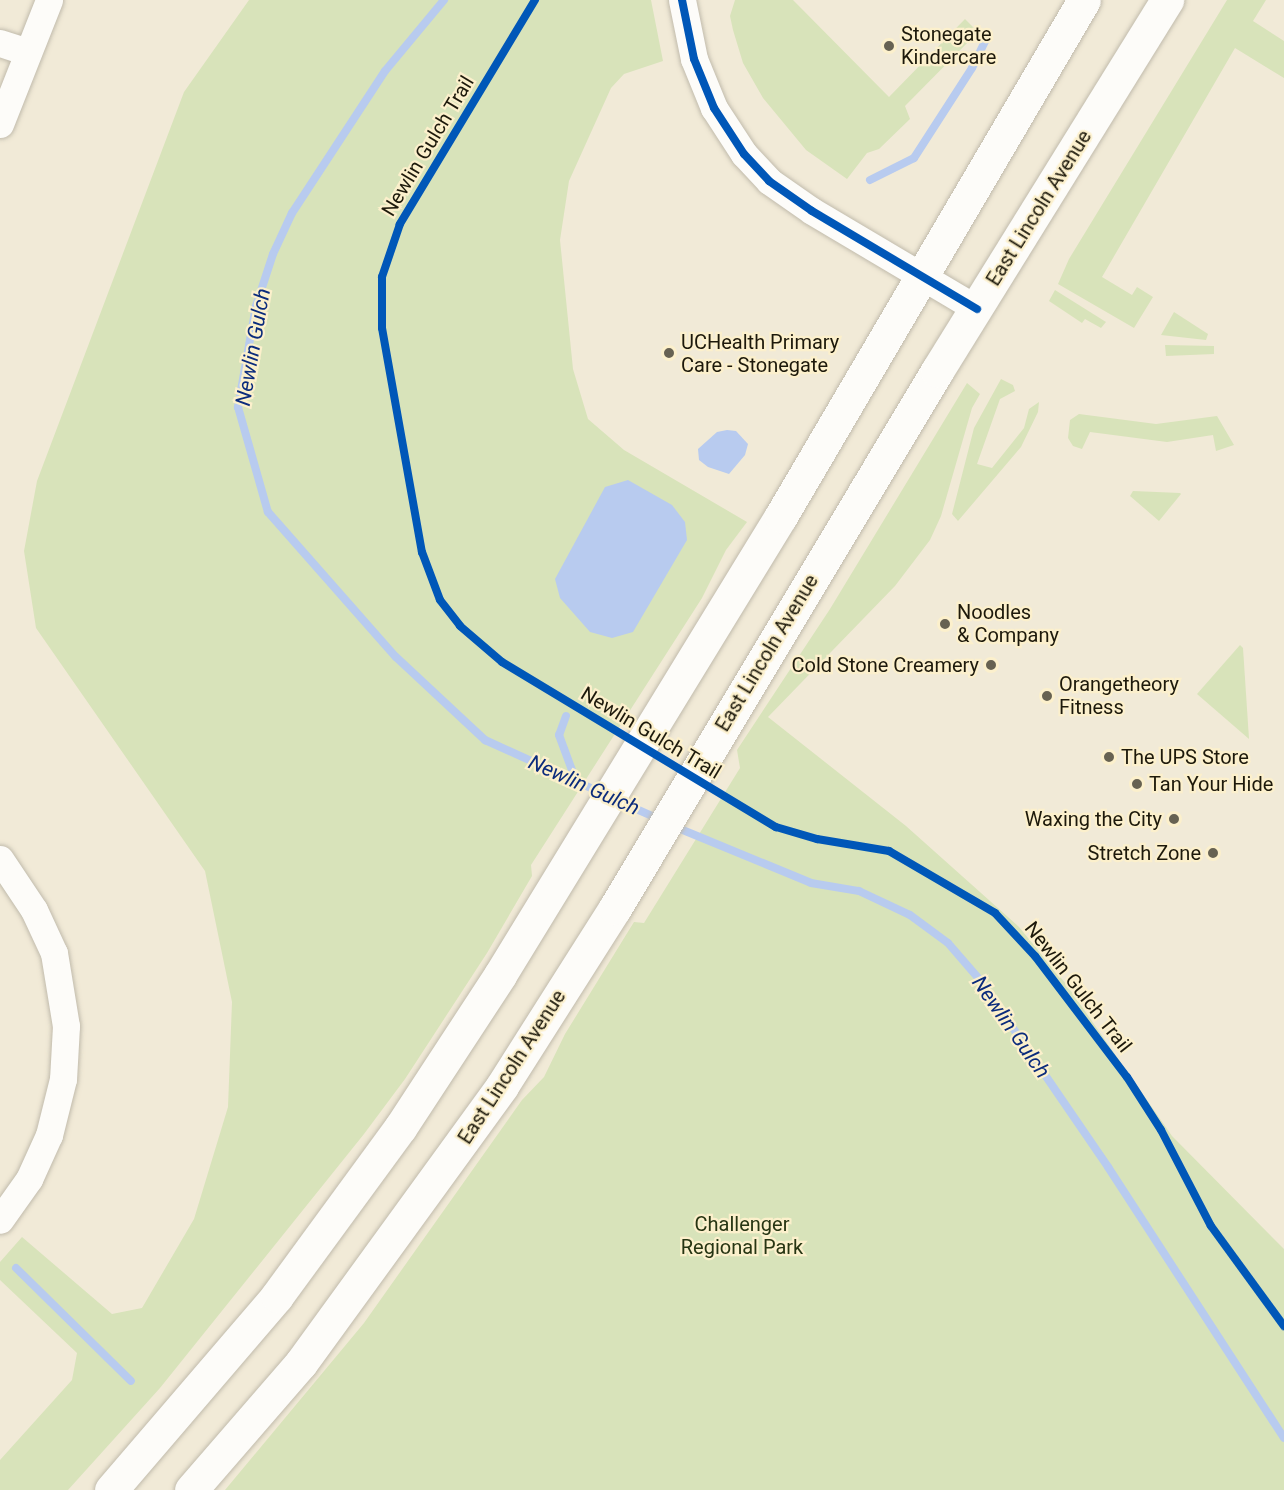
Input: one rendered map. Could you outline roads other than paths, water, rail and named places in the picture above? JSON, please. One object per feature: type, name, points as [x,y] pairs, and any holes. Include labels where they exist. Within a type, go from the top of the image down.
[{"type":"main road","points":[[111,1490],[284,1287],[400,1128],[561,877],[923,276],[1084,0]]},
{"type":"main road","name":"East Lincoln Avenue","points":[[191,1490],[301,1363],[384,1252],[502,1086],[615,908],[712,744],[1167,0]]},
{"type":"street","points":[[0,124],[49,0]]},
{"type":"street","points":[[682,0],[694,59],[708,94],[744,154],[792,199],[977,309]]},
{"type":"street","points":[[0,43],[27,52]]},
{"type":"street","points":[[0,859],[34,910],[54,952],[66,1026],[63,1079],[49,1135],[29,1179],[0,1220]]},
{"type":"water","points":[[736,431],[748,444],[745,455],[729,474],[708,467],[699,460],[698,449],[717,432]]},
{"type":"water","points":[[628,480],[672,505],[685,522],[687,540],[633,632],[612,638],[590,632],[560,598],[555,579],[605,487]]},
{"type":"waterway","name":"Newlin Gulch","points":[[444,0],[385,71],[292,213],[273,254],[256,306],[238,407],[268,512],[396,657],[485,740],[604,794]]},
{"type":"waterway","points":[[870,180],[914,158],[972,68],[987,37]]},
{"type":"waterway","points":[[566,716],[559,735],[576,781]]},
{"type":"waterway","name":"Newlin Gulch","points":[[616,800],[661,820]]},
{"type":"waterway","name":"Newlin Gulch","points":[[673,826],[811,883],[859,891],[910,915],[948,943],[980,980],[1108,1167],[1284,1438]]},
{"type":"waterway","points":[[16,1268],[131,1381]]},
{"type":"place","name":"Stonegate Kindercare","points":[[889,46]]},
{"type":"place","name":"UCHealth Primary Care - Stonegate","points":[[669,353]]},
{"type":"place","name":"Noodles & Company","points":[[945,624]]},
{"type":"place","name":"Cold Stone Creamery","points":[[991,665]]},
{"type":"place","name":"Orangetheory Fitness","points":[[1047,696]]},
{"type":"place","name":"The UPS Store","points":[[1109,757]]},
{"type":"place","name":"Tan Your Hide","points":[[1137,784]]},
{"type":"place","name":"Waxing the City","points":[[1174,819]]},
{"type":"place","name":"Stretch Zone","points":[[1213,853]]},
{"type":"park label","name":"Challenger Regional Park","points":[[742,1236]]}]
